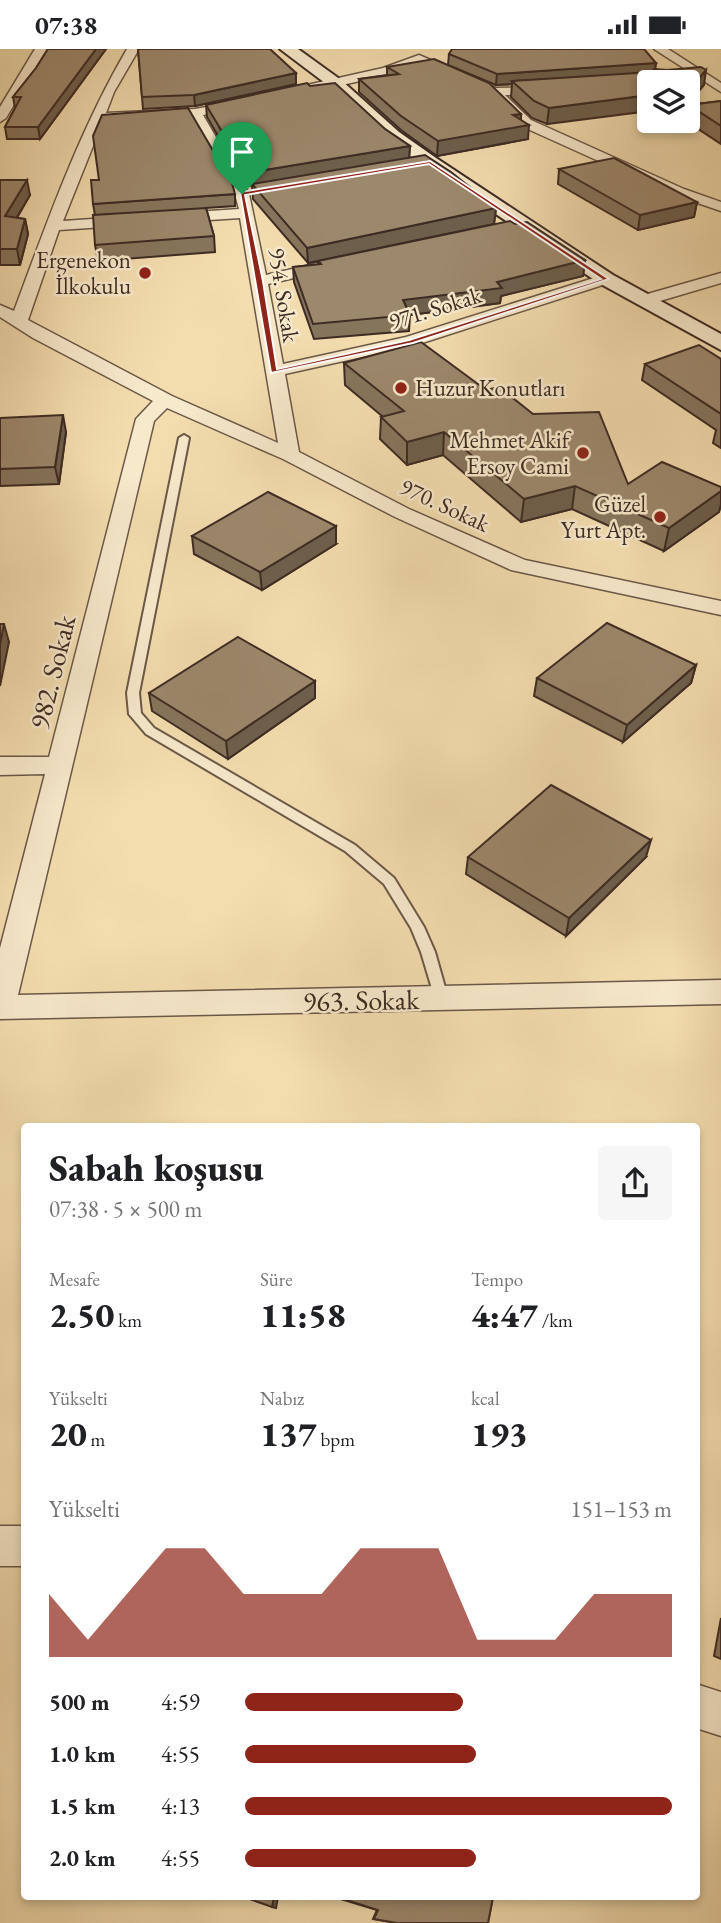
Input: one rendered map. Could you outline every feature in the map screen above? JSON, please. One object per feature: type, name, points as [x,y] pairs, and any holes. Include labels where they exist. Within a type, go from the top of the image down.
[{"type":"street","points":[[0,118],[41,49]]},
{"type":"street","points":[[19,320],[53,226],[108,92],[133,49]]},
{"type":"street","points":[[288,49],[335,83],[393,136],[430,162],[606,279],[721,343]]},
{"type":"street","points":[[660,49],[693,77],[721,87]]},
{"type":"street","points":[[284,94],[387,71],[424,54],[494,92],[526,123],[679,192],[721,207]]},
{"type":"street","points":[[494,92],[568,89]]},
{"type":"street","points":[[99,117],[195,113],[259,99]]},
{"type":"street","name":"954. Sokak","points":[[195,113],[248,192],[247,213],[289,455]]},
{"type":"street","points":[[403,167],[430,162]]},
{"type":"street","points":[[53,226],[247,213]]},
{"type":"street","points":[[497,230],[524,225]]},
{"type":"street","points":[[260,281],[348,261]]},
{"type":"street","points":[[643,301],[721,278]]},
{"type":"street","name":"971. Sokak","points":[[274,371],[410,341],[606,279]]},
{"type":"street","name":"970. Sokak","points":[[0,310],[39,334],[165,400],[289,455],[402,513],[519,565],[721,607]]},
{"type":"street","name":"982. Sokak","points":[[0,1007],[145,419],[165,400]]},
{"type":"street","points":[[0,766],[60,765]]},
{"type":"street","name":"963. Sokak","points":[[0,1007],[721,992]]},
{"type":"street","points":[[0,1546],[21,1546]]},
{"type":"street","points":[[700,1707],[721,1714]]},
{"type":"lane","points":[[184,437],[133,693],[135,714],[150,731],[350,848],[389,881],[423,939],[441,998]]},
{"type":"building","points":[[48,49],[96,49],[38,127],[5,127],[21,97],[13,97]]},
{"type":"building","points":[[138,49],[270,49],[296,73],[194,95],[142,97]]},
{"type":"building","points":[[452,49],[644,49],[656,63],[497,74],[449,54]]},
{"type":"building","points":[[434,59],[489,83],[521,114],[513,115],[529,125],[438,141],[401,116],[359,79],[399,74],[387,67]]},
{"type":"building","points":[[701,67],[706,70],[700,77],[700,70],[667,70]]},
{"type":"building","points":[[637,73],[637,97],[549,108],[534,101],[512,81]]},
{"type":"building","points":[[307,83],[310,86],[335,83],[385,129],[410,146],[247,173],[206,105]]},
{"type":"building","points":[[721,101],[721,126],[700,112],[700,104]]},
{"type":"building","points":[[188,108],[232,183],[235,194],[93,204],[91,180],[99,180],[93,136],[102,115]]},
{"type":"building","points":[[425,155],[496,208],[307,248],[252,184]]},
{"type":"building","points":[[614,158],[697,202],[640,215],[559,169]]},
{"type":"building","points":[[0,180],[27,180],[5,216],[25,219],[17,249],[0,249]]},
{"type":"building","points":[[206,208],[214,236],[95,245],[93,215]]},
{"type":"building","points":[[510,221],[515,224],[527,222],[585,260],[497,282],[502,288],[403,300],[410,315],[313,324],[293,267],[321,264],[318,261]]},
{"type":"building","points":[[421,342],[486,390],[499,387],[533,414],[599,412],[628,484],[662,462],[721,487],[721,491],[669,528],[575,486],[524,499],[444,432],[407,442],[381,417],[404,411],[344,363]]},
{"type":"building","points":[[699,345],[721,359],[721,414],[645,364]]},
{"type":"building","points":[[63,415],[55,467],[0,469],[0,418]]},
{"type":"building","points":[[268,492],[336,526],[260,572],[192,536]]},
{"type":"building","points":[[607,623],[696,665],[627,725],[537,678]]},
{"type":"building","points":[[0,624],[4,624],[0,644]]},
{"type":"building","points":[[238,637],[315,681],[226,741],[149,693]]},
{"type":"building","points":[[551,785],[651,840],[569,918],[468,857]]},
{"type":"building","points":[[252,1900],[273,1900],[272,1907]]},
{"type":"building","points":[[346,1900],[492,1900],[488,1923],[397,1923],[374,1919],[378,1910]]},
{"type":"place","name":"Ergenekon İlkokulu","points":[[145,273]]},
{"type":"place","name":"Huzur Konutları","points":[[401,388]]},
{"type":"place","name":"Mehmet Akif Ersoy Cami","points":[[583,453]]},
{"type":"place","name":"Güzel Yurt Apt.","points":[[660,517]]},
{"type":"route","points":[[430,162],[606,279],[410,341],[274,371],[260,281],[242,194],[430,162]]}]
